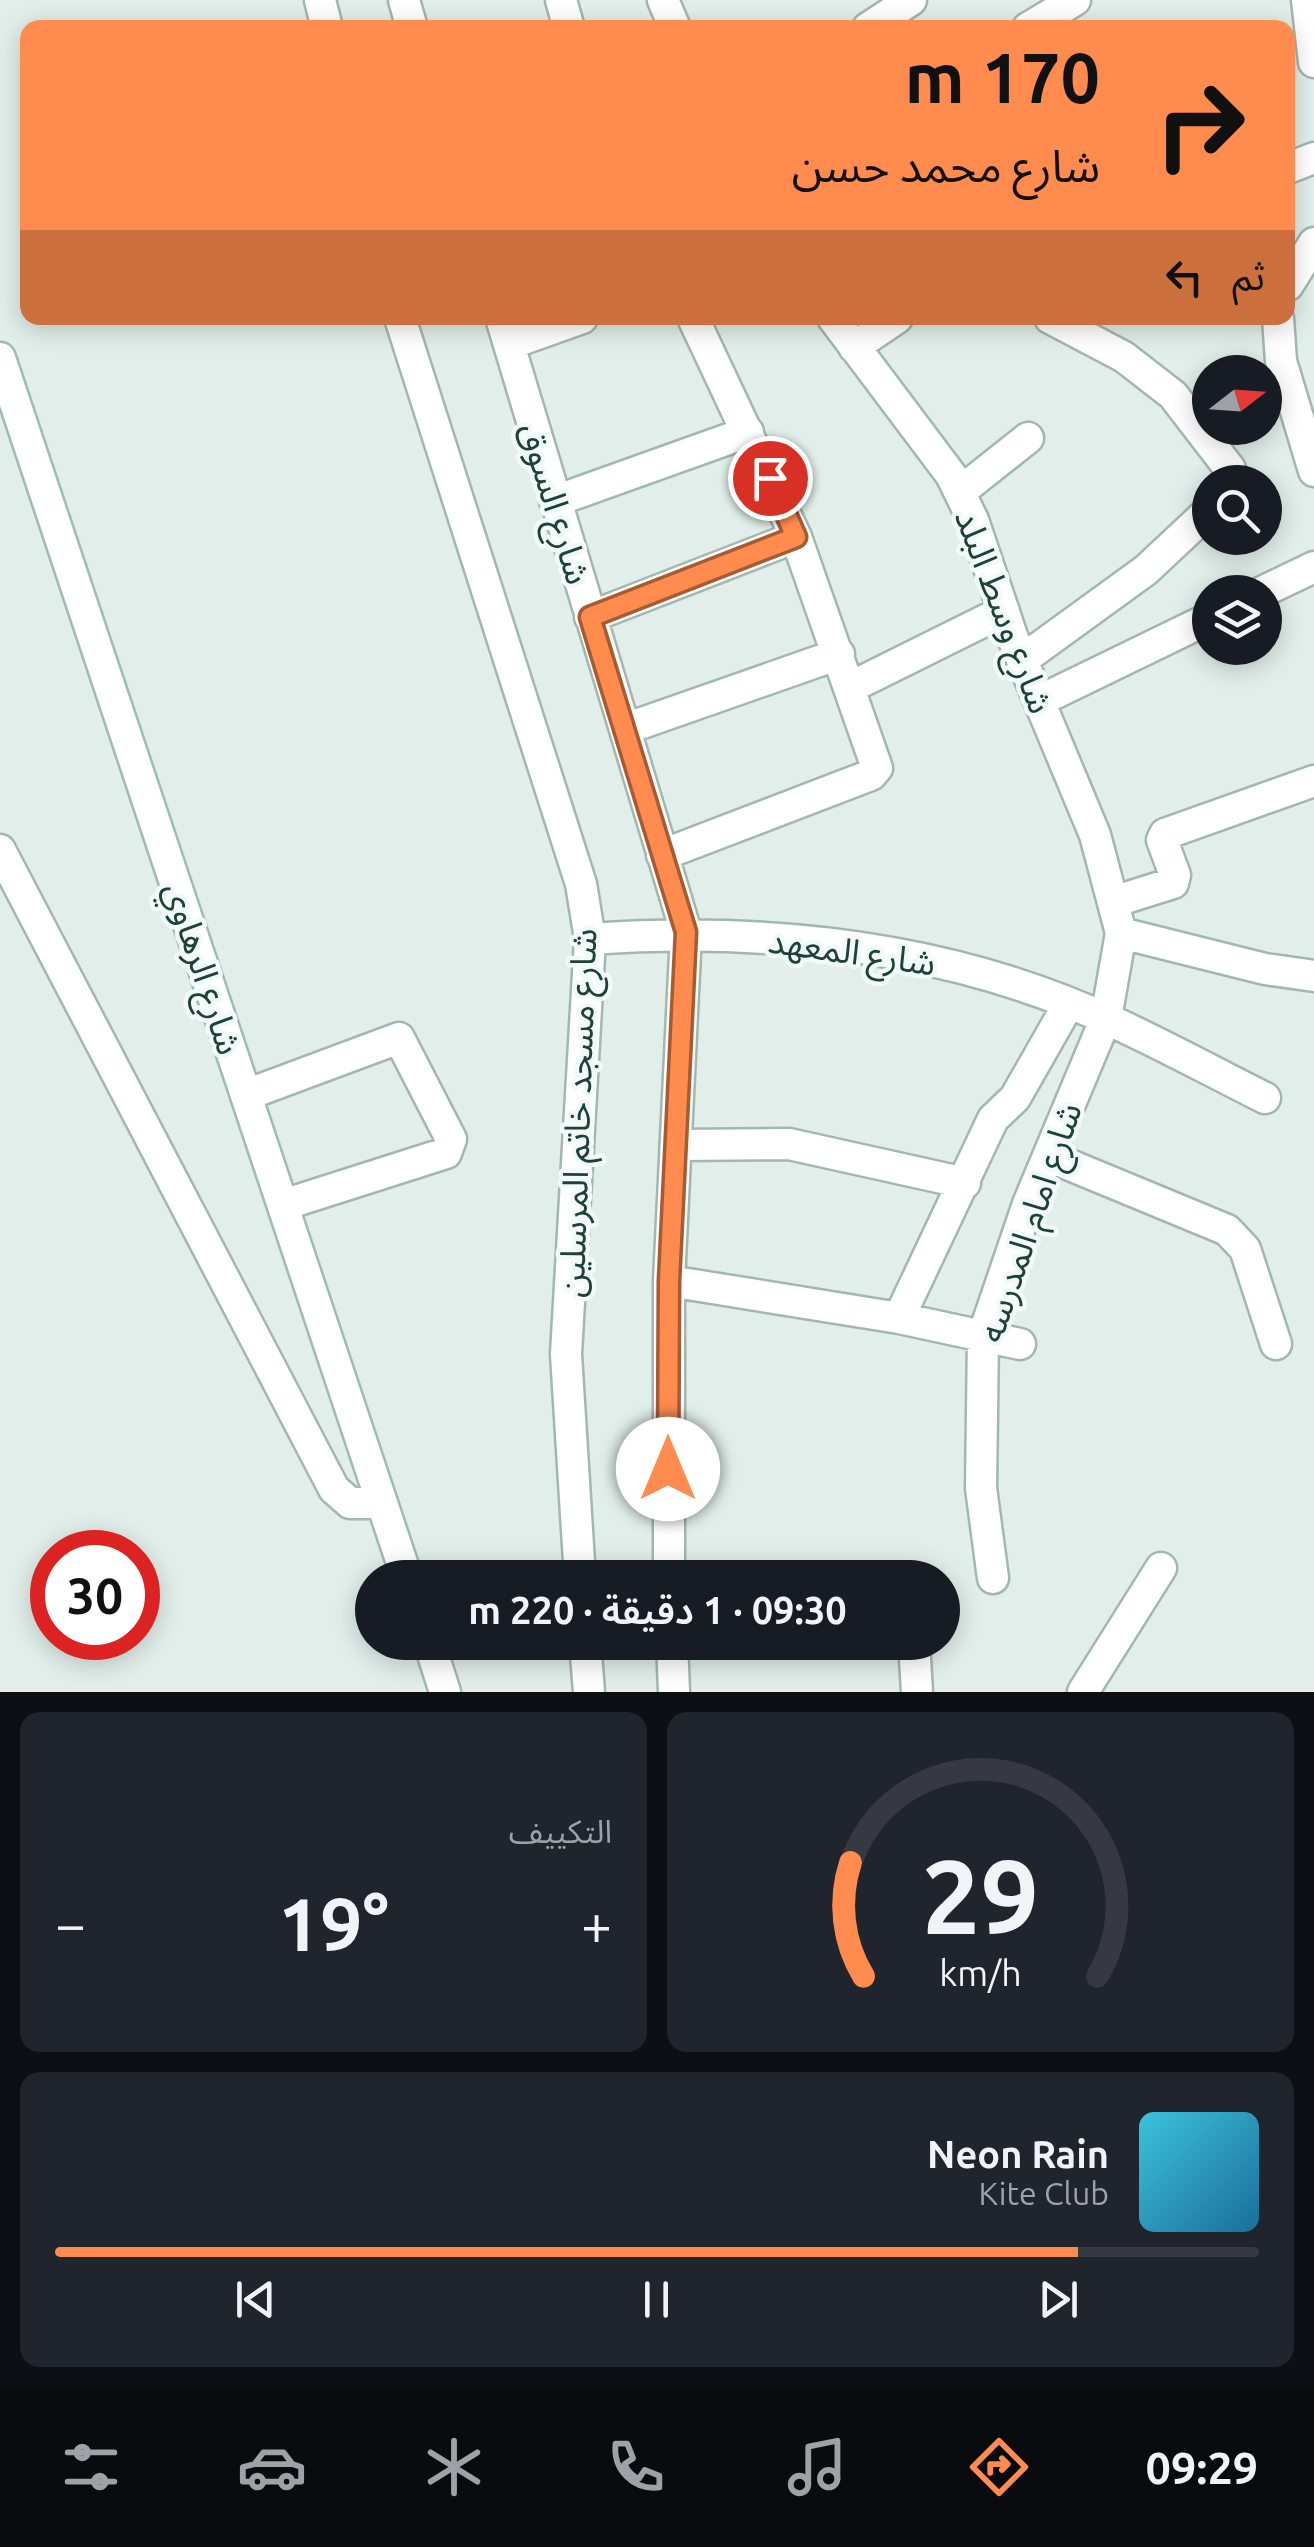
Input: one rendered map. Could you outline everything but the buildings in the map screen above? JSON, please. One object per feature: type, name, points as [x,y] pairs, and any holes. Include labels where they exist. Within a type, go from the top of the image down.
[{"type":"street","points":[[880,20],[911,0]]},
{"type":"street","points":[[1041,20],[1075,0]]},
{"type":"street","points":[[1309,4],[1314,64]]},
{"type":"street","points":[[1295,273],[1314,242]]},
{"type":"street","name":"شارع مسجد خاتم المرسلين","points":[[402,325],[581,884],[590,939],[566,1354],[579,1560]]},
{"type":"street","points":[[505,331],[541,325]]},
{"type":"street","points":[[662,855],[871,775],[877,760],[796,537],[697,325]]},
{"type":"street","name":"شارع وسط البلد","points":[[838,325],[960,492],[1038,702],[1095,836],[1116,901],[1121,933]]},
{"type":"street","points":[[854,346],[886,325]]},
{"type":"street","points":[[1063,325],[1124,357],[1173,395],[1223,465]]},
{"type":"street","points":[[1278,325],[1280,361],[1314,471]]},
{"type":"street","name":"شارع السوق","points":[[505,331],[686,932],[669,1281],[669,1560]]},
{"type":"street","name":"شارع الرهاوي","points":[[0,358],[401,1560]]},
{"type":"street","points":[[556,501],[748,432]]},
{"type":"street","points":[[960,492],[1028,438]]},
{"type":"street","points":[[1022,660],[1146,570],[1192,527]]},
{"type":"street","points":[[590,617],[796,537]]},
{"type":"street","points":[[1282,582],[1314,567]]},
{"type":"street","points":[[851,687],[1004,611]]},
{"type":"street","points":[[1038,702],[1192,627]]},
{"type":"street","points":[[624,729],[839,654]]},
{"type":"street","points":[[1116,901],[1173,883],[1165,834],[1314,782]]},
{"type":"street","points":[[0,850],[334,1489],[350,1503],[382,1503]]},
{"type":"street","name":"شارع المعهد","points":[[590,939],[686,932],[851,944],[917,956],[1106,1018],[1265,1098]]},
{"type":"street","points":[[1121,933],[1314,976]]},
{"type":"street","name":"شارع امام المدرسه","points":[[993,1578],[981,1488],[983,1336],[1048,1156],[1106,1018],[1121,933]]},
{"type":"street","points":[[899,1318],[993,1119],[1015,1098],[1068,1005]]},
{"type":"street","points":[[246,1095],[399,1038],[451,1138],[446,1154],[283,1205]]},
{"type":"street","points":[[678,1145],[764,1142],[819,1148],[965,1184]]},
{"type":"street","points":[[1048,1156],[1226,1230],[1245,1249],[1276,1344]]},
{"type":"street","points":[[669,1281],[899,1318],[1020,1344]]},
{"type":"street","points":[[1082,1692],[1161,1568]]},
{"type":"street","points":[[434,1660],[445,1692]]},
{"type":"street","points":[[586,1660],[589,1692]]},
{"type":"street","points":[[673,1660],[674,1692]]},
{"type":"street","points":[[915,1660],[916,1692]]},
{"type":"route","points":[[668,1469],[669,1281],[687,980],[686,932],[590,617],[796,537],[770,478]]}]
